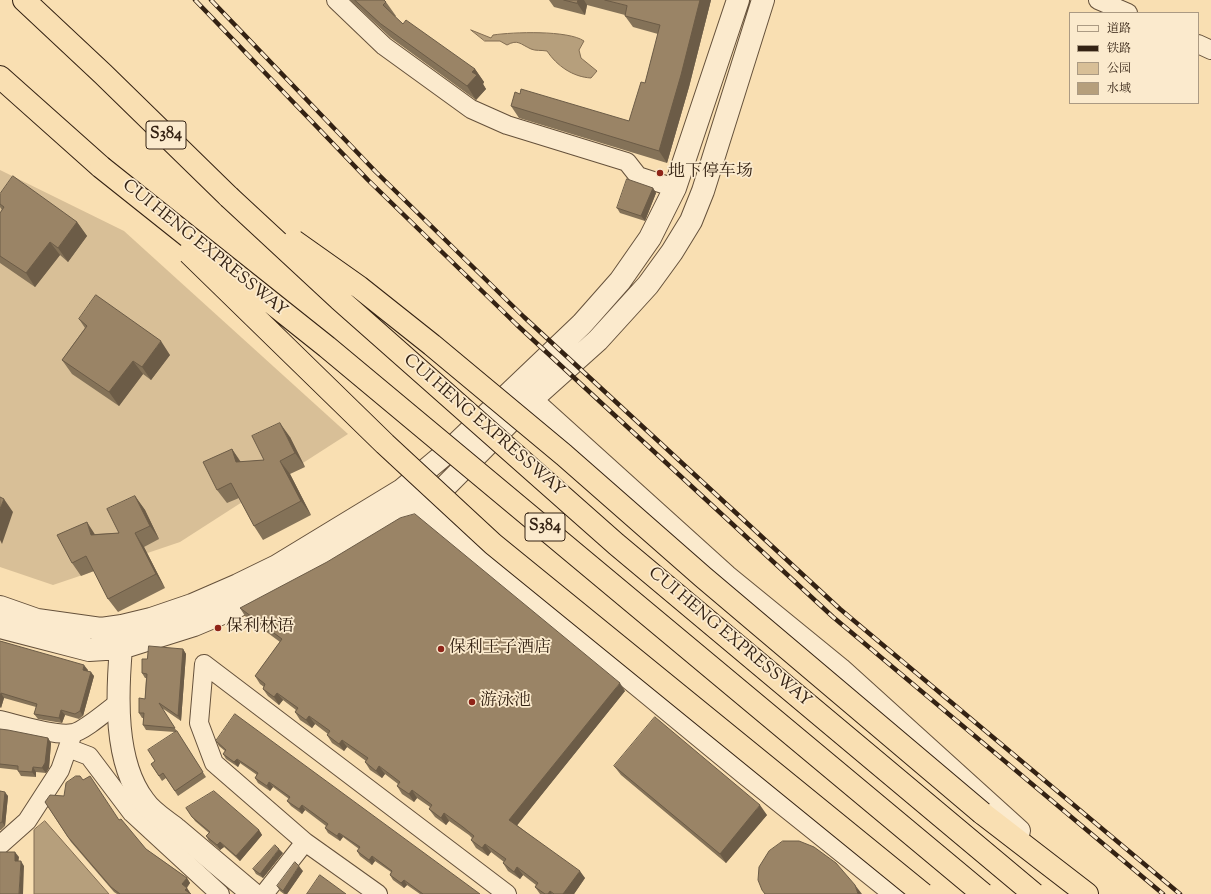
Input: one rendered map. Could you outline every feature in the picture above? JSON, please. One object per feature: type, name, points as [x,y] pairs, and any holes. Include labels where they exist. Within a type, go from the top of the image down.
[{"type":"highway","name":"CUI HENG EXPRESSWAY","points":[[24,1],[103,74],[229,197],[339,299],[616,544],[1034,894]]},
{"type":"highway","name":"CUI HENG EXPRESSWAY","points":[[0,77],[101,167],[363,377],[983,894]]},
{"type":"highway","points":[[101,167],[385,444],[493,544],[923,894]]},
{"type":"highway","points":[[229,197],[359,287],[432,345],[982,813],[1087,894]]},
{"type":"street","points":[[336,0],[384,46],[471,109],[507,125],[627,162],[638,176],[675,188]]},
{"type":"street","points":[[0,627],[88,650],[121,648],[194,625],[232,609],[328,559],[400,514],[424,508],[620,281],[650,238],[675,188],[738,0]]},
{"type":"street","points":[[0,607],[37,620],[101,629],[151,619],[192,605],[238,585],[277,566],[402,490],[451,449],[524,393],[598,340],[648,285],[672,252],[691,221],[703,191],[763,0]]},
{"type":"street","points":[[1098,0],[1126,12]]},
{"type":"street","points":[[1199,44],[1211,50]]},
{"type":"street","points":[[524,393],[726,576],[840,669],[1087,894]]},
{"type":"street","points":[[402,490],[746,774],[896,894]]},
{"type":"street","points":[[122,626],[118,688],[124,756],[130,779],[144,802],[253,894]]},
{"type":"street","points":[[378,894],[305,842],[214,763],[199,723],[204,664],[506,894]]},
{"type":"street","points":[[0,845],[27,821],[60,770],[70,741],[119,702]]},
{"type":"street","points":[[0,720],[56,732],[89,756],[132,813],[220,894]]},
{"type":"street","points":[[264,894],[305,842]]},
{"type":"green space","points":[[0,170],[124,231],[348,434],[180,542],[53,585],[0,567]]},
{"type":"water","points":[[471,30],[491,38],[493,35],[513,33],[553,33],[576,37],[584,41],[579,50],[581,58],[597,71],[591,78],[584,77],[566,70],[547,51],[533,50],[517,42],[507,45],[500,41],[485,41]]},
{"type":"water","points":[[45,821],[109,894],[34,894],[34,830]]},
{"type":"building","points":[[355,0],[384,0],[386,2],[383,5],[403,24],[406,20],[475,69],[472,72],[477,75],[467,86],[381,24]]},
{"type":"building","points":[[564,0],[578,0],[577,3]]},
{"type":"building","points":[[605,0],[700,0],[681,75],[659,151],[511,106],[515,92],[520,94],[521,89],[629,121],[641,82],[645,83],[660,25],[625,16],[627,6]]},
{"type":"building","points":[[13,176],[77,222],[58,248],[50,242],[26,273],[0,256],[0,213],[4,207],[0,204],[0,194]]},
{"type":"building","points":[[627,179],[653,188],[641,216],[617,208]]},
{"type":"building","points":[[96,295],[161,341],[142,367],[133,361],[109,392],[62,360],[87,326],[79,319]]},
{"type":"building","points":[[280,423],[295,453],[280,461],[301,501],[254,526],[231,483],[217,490],[203,462],[232,449],[236,462],[264,460],[252,436]]},
{"type":"building","points":[[135,496],[150,526],[135,533],[156,574],[108,599],[86,556],[72,563],[57,535],[87,522],[91,535],[119,533],[107,509]]},
{"type":"building","points":[[0,497],[4,499],[0,509]]},
{"type":"building","name":"保利王子酒店","points":[[415,514],[620,683],[509,820],[580,871],[563,894],[554,894],[550,891],[548,894],[545,894],[535,887],[538,883],[517,867],[514,872],[503,863],[506,859],[485,844],[482,848],[471,840],[474,836],[444,813],[441,818],[429,809],[432,805],[412,790],[409,794],[397,786],[400,782],[379,766],[376,771],[365,762],[368,758],[342,740],[339,744],[327,735],[330,731],[309,716],[306,720],[295,712],[298,708],[277,693],[274,697],[263,689],[265,684],[255,676],[282,639],[240,608],[327,562],[400,518]]},
{"type":"building","points":[[0,641],[84,665],[83,670],[91,672],[80,711],[75,714],[61,710],[59,718],[34,714],[37,704],[1,693],[0,696]]},
{"type":"building","points":[[149,646],[183,649],[178,716],[159,703],[175,728],[143,725],[144,713],[139,713],[139,698],[145,699],[147,674],[142,673],[142,659],[147,659]]},
{"type":"building","points":[[235,714],[480,894],[423,894],[404,880],[401,883],[390,875],[392,871],[372,856],[369,860],[357,851],[360,847],[339,833],[337,836],[325,828],[328,824],[302,805],[299,809],[287,801],[290,797],[269,782],[267,786],[255,778],[258,773],[237,759],[234,762],[223,754],[226,750],[216,741]]},
{"type":"building","points":[[655,717],[760,805],[720,854],[614,766]]},
{"type":"building","points":[[0,729],[48,738],[45,763],[42,768],[33,767],[32,772],[18,771],[18,766],[0,764]]},
{"type":"building","points":[[177,731],[203,772],[175,791],[163,773],[159,776],[151,764],[155,761],[148,750]]},
{"type":"building","points":[[76,776],[80,776],[83,780],[90,776],[119,820],[121,819],[146,849],[187,878],[182,884],[187,888],[185,890],[191,894],[120,894],[111,887],[68,837],[45,802],[50,795],[64,796],[66,783]]},
{"type":"building","points":[[0,791],[5,792],[2,822],[0,823]]},
{"type":"building","points":[[214,791],[259,830],[236,856],[220,842],[217,845],[206,836],[210,832],[192,817],[186,808]]},
{"type":"building","points":[[783,841],[799,841],[814,847],[836,863],[855,885],[858,894],[765,894],[758,880],[759,867],[769,851]]},
{"type":"building","points":[[275,845],[279,849],[260,874],[253,869]]},
{"type":"building","points":[[0,852],[15,852],[15,861],[21,861],[19,894],[0,894]]},
{"type":"building","points":[[295,862],[299,866],[283,891],[277,886]]},
{"type":"building","points":[[320,875],[346,894],[307,894]]},
{"type":"railway","points":[[195,0],[368,180],[517,325],[833,617],[1163,894]]},
{"type":"railway","points":[[211,0],[376,172],[524,317],[840,609],[1180,894]]},
{"type":"place","name":"地下停车场","points":[[660,173]]},
{"type":"place","name":"保利林语","points":[[218,628]]},
{"type":"place","name":"保利王子酒店","points":[[441,649]]},
{"type":"place","name":"游泳池","points":[[472,702]]}]
